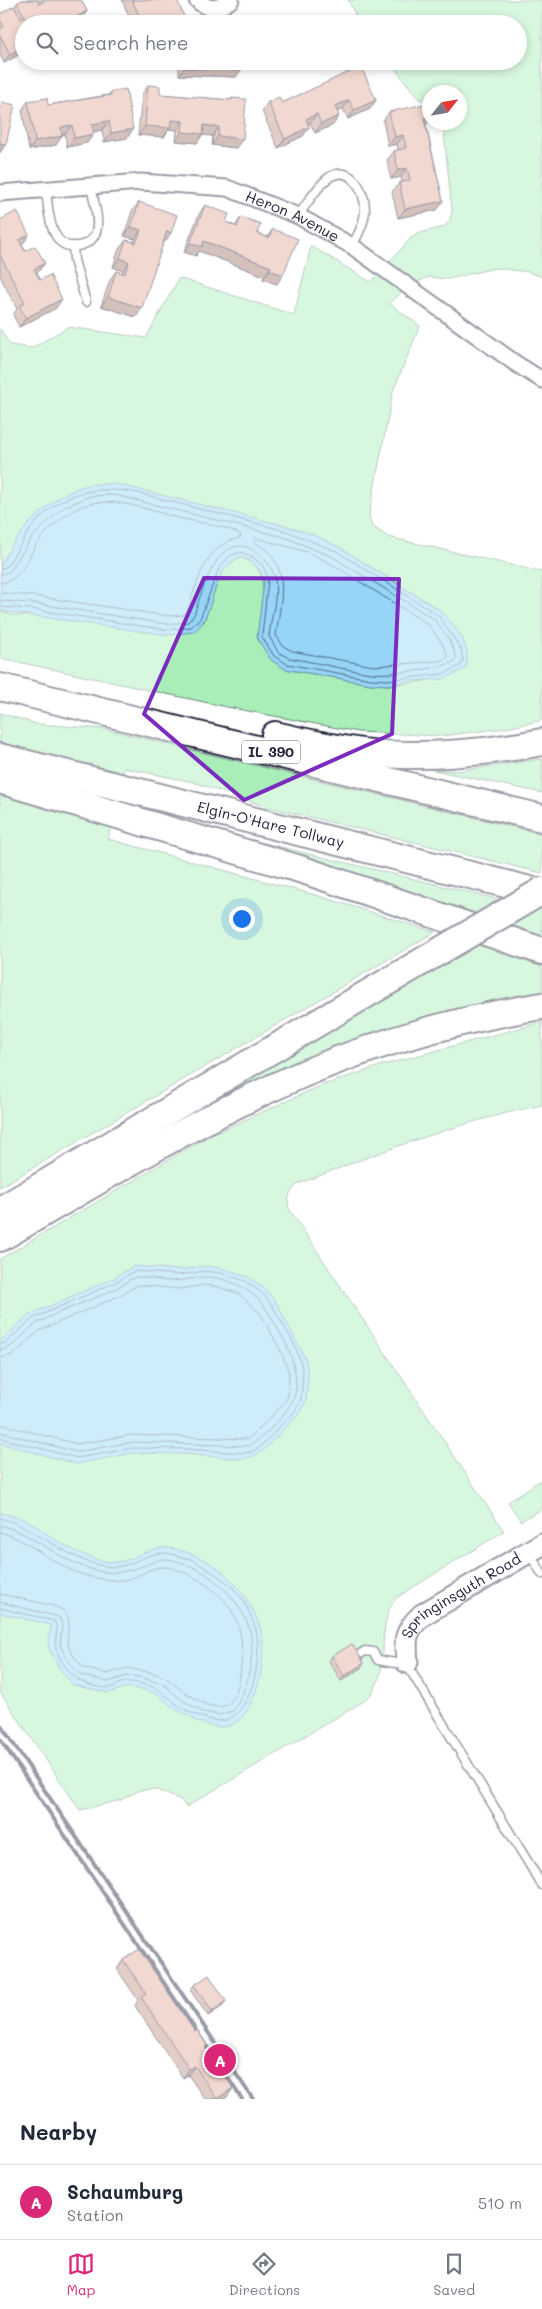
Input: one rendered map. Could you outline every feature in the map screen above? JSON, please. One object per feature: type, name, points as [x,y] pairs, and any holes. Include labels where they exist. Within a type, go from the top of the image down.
[{"type":"highway","name":"IL 390","points":[[0,687],[542,818]]},
{"type":"highway","points":[[43,696],[81,693],[307,742],[364,752],[408,754],[462,752],[518,747],[542,742]]},
{"type":"highway","name":"Elgin-O'Hare Tollway","points":[[0,757],[542,892]]},
{"type":"highway","points":[[0,780],[312,873],[542,951]]},
{"type":"highway","points":[[0,1210],[542,892]]},
{"type":"highway","points":[[0,1238],[172,1139],[302,1075],[377,1046],[532,1008]]},
{"type":"street","points":[[197,0],[208,8],[216,9],[231,0]]},
{"type":"street","name":"Heron Avenue","points":[[0,193],[141,182],[227,188],[298,216],[352,246],[515,363],[542,380]]},
{"type":"street","name":"Springinsguth Road","points":[[406,1662],[406,1644],[409,1627],[422,1615],[536,1548]]},
{"type":"lane","points":[[298,216],[317,189],[328,178],[338,173],[347,174],[356,181],[362,190],[365,209],[362,224],[352,246]]},
{"type":"lane","points":[[46,188],[53,232],[60,241],[73,246],[79,246],[91,240],[96,231],[91,186]]},
{"type":"lane","points":[[73,246],[74,260],[86,302]]},
{"type":"lane","points":[[536,1548],[542,1574]]},
{"type":"lane","points":[[354,1658],[365,1651],[373,1652],[378,1660],[406,1665],[542,1885]]},
{"type":"highlighted area","points":[[204,578],[399,579],[392,734],[244,800],[144,714]]},
{"type":"green space","points":[[348,0],[542,0],[542,277],[529,272],[495,268],[448,279],[428,277],[411,285],[389,303],[420,326],[393,391],[369,515],[372,526],[388,537],[542,572],[542,720],[512,727],[442,736],[358,732],[227,707],[0,658],[0,611],[12,615],[204,622],[212,594],[220,576],[232,562],[240,557],[259,570],[263,593],[285,669],[371,684],[389,685],[425,681],[441,611],[339,547],[287,526],[58,498],[24,530],[0,567],[0,329],[10,345],[32,348],[68,327],[146,338],[179,278],[294,315],[311,246],[371,282],[411,238],[420,233],[444,227],[450,220],[452,211],[444,130],[467,130],[467,85],[422,85],[422,100],[419,99],[396,70],[527,70],[527,15],[356,15]]},
{"type":"green space","points":[[0,713],[37,724],[105,729],[542,834],[542,873],[264,806],[193,782],[124,768],[108,839],[319,896],[435,932],[0,1187]]},
{"type":"green space","points":[[542,759],[542,793],[429,769],[457,771]]},
{"type":"green space","points":[[235,836],[542,910],[542,939],[234,839]]},
{"type":"green space","points":[[475,944],[542,967],[542,994],[183,1118],[180,1113]]},
{"type":"green space","points":[[542,1022],[542,1105],[449,1129],[358,1161],[298,1184],[289,1195],[288,1201],[289,1209],[504,1531],[396,1598],[389,1610],[385,1623],[382,1665],[379,1678],[374,1690],[364,1701],[186,1807],[181,1800],[154,1789],[140,1790],[121,1800],[80,1810],[0,1692],[0,1259],[209,1136],[320,1086],[383,1065]]},
{"type":"green space","points":[[542,1479],[542,1509],[521,1521],[508,1502]]},
{"type":"water","points":[[92,484],[116,484],[287,526],[314,535],[339,547],[441,611],[457,630],[465,645],[467,661],[465,669],[443,679],[410,681],[389,685],[371,684],[285,669],[271,660],[257,638],[264,581],[259,569],[249,560],[240,557],[225,569],[217,585],[208,612],[194,632],[167,635],[0,611],[1,565],[7,553],[26,528],[49,505],[76,489]]},
{"type":"water","points":[[134,1266],[180,1270],[204,1266],[222,1268],[248,1277],[265,1289],[276,1302],[305,1358],[308,1373],[306,1401],[299,1414],[265,1449],[254,1456],[242,1459],[185,1454],[133,1453],[77,1464],[0,1443],[0,1341],[29,1315],[114,1278]]},
{"type":"water","points":[[0,1513],[30,1522],[73,1550],[103,1561],[125,1561],[154,1549],[166,1548],[193,1555],[219,1569],[247,1599],[260,1627],[263,1652],[262,1667],[247,1711],[239,1720],[229,1726],[216,1727],[195,1721],[192,1717],[173,1708],[159,1695],[149,1691],[127,1687],[109,1693],[73,1685],[59,1668],[48,1646],[51,1625],[0,1613]]},
{"type":"building","points":[[22,0],[37,0],[39,4],[43,2],[42,0],[81,0],[87,11],[80,15],[24,15],[17,3]]},
{"type":"building","points":[[132,0],[177,0],[183,15],[139,15]]},
{"type":"building","points":[[14,6],[19,15],[15,15],[15,51],[10,54],[0,35],[0,29],[4,27],[0,20],[0,14]]},
{"type":"building","points":[[363,70],[376,100],[354,110],[349,100],[335,106],[339,116],[321,124],[317,114],[306,119],[309,127],[285,139],[268,102],[279,97],[282,103],[351,71]]},
{"type":"building","points":[[148,85],[160,86],[160,94],[232,100],[232,98],[246,99],[243,139],[218,136],[219,127],[204,125],[203,134],[182,132],[183,121],[171,120],[170,128],[145,126]]},
{"type":"building","points":[[126,89],[133,129],[111,133],[109,121],[92,124],[94,134],[74,138],[72,125],[61,127],[62,136],[35,141],[28,101],[47,98],[48,105],[111,95],[111,92]]},
{"type":"building","points":[[2,102],[15,105],[6,144],[0,143],[0,107]]},
{"type":"building","points":[[422,105],[422,130],[427,130],[443,201],[405,209],[399,183],[410,180],[407,168],[398,170],[394,151],[406,148],[403,135],[395,137],[389,112]]},
{"type":"building","points":[[139,202],[177,215],[171,233],[167,231],[142,308],[108,297],[116,271],[125,274],[129,262],[120,258],[126,240],[136,243],[141,230],[131,227]]},
{"type":"building","points":[[205,205],[229,214],[226,222],[237,227],[241,217],[261,224],[257,233],[269,238],[273,229],[298,239],[283,275],[270,270],[271,267],[204,241],[202,247],[190,243]]},
{"type":"building","points":[[17,211],[29,235],[19,240],[25,251],[35,246],[45,263],[34,269],[40,280],[50,275],[62,299],[26,318],[19,306],[25,303],[0,255],[0,220]]},
{"type":"building","points":[[352,1644],[364,1663],[344,1676],[332,1656]]},
{"type":"building","points":[[139,1949],[195,2032],[197,2030],[207,2045],[205,2047],[233,2088],[217,2099],[195,2066],[189,2069],[141,1997],[146,1993],[123,1960]]},
{"type":"building","points":[[209,1975],[226,2001],[212,2011],[194,1985]]},
{"type":"railway","points":[[0,1724],[253,2099]]},
{"type":"railway","points":[[0,1739],[242,2099]]},
{"type":"place","name":"Schaumburg","points":[[220,2060]]}]
